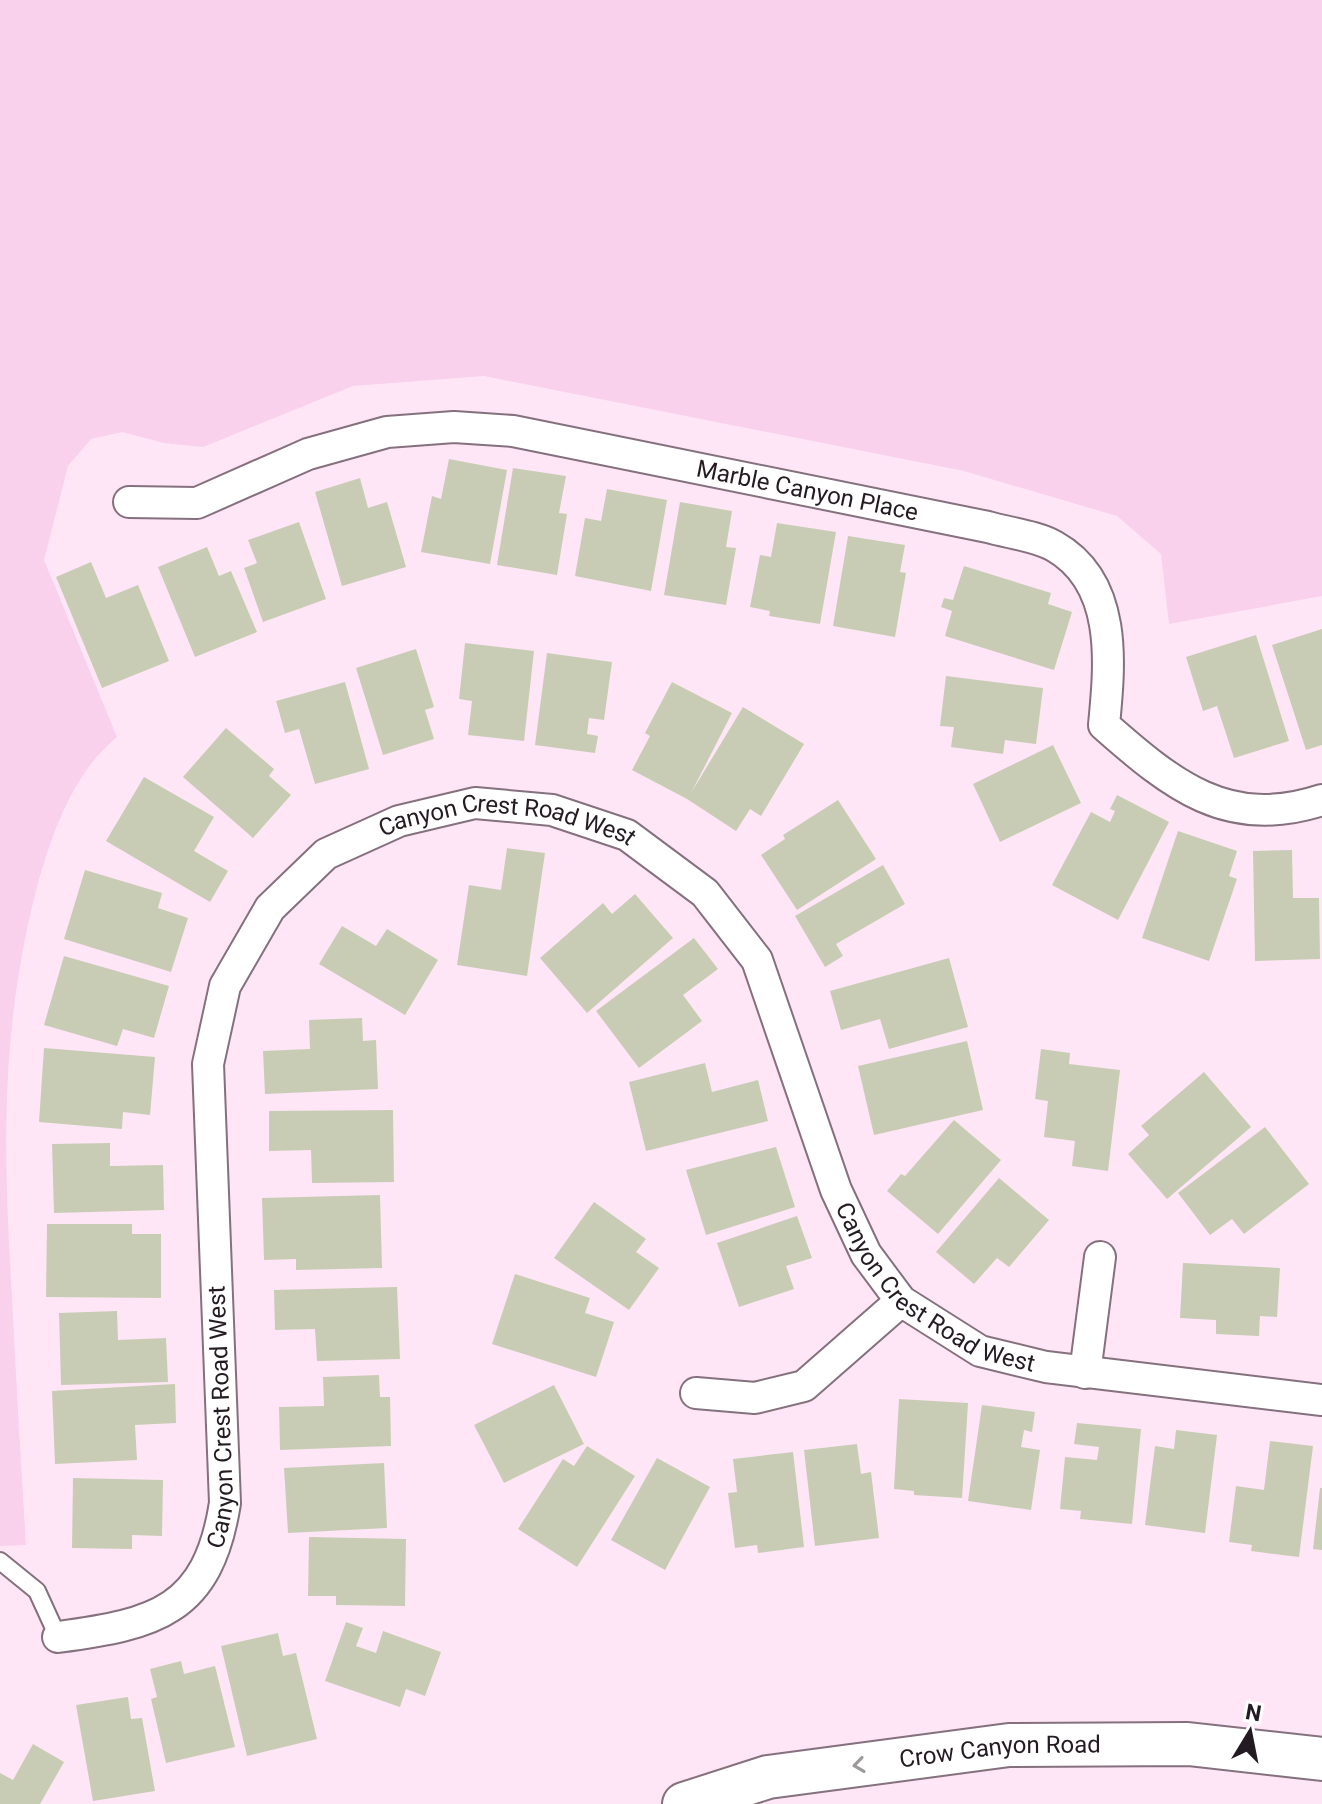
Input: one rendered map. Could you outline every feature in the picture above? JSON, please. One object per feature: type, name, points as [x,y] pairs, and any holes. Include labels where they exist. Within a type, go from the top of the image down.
[{"type":"main road","name":"Crow Canyon Road","points":[[684,1804],[768,1777],[1009,1745],[1188,1744],[1322,1759]]},
{"type":"street","name":"Marble Canyon Place","points":[[129,502],[197,503],[308,454],[387,432],[454,427],[513,431],[988,527],[1053,545],[1084,570],[1100,598],[1107,640],[1104,725],[1127,746],[1208,802],[1257,811],[1301,807],[1322,800]]},
{"type":"street","name":"Canyon Crest Road West","points":[[58,1637],[125,1628],[165,1612],[201,1580],[220,1537],[225,1503],[208,1064],[225,986],[270,908],[326,854],[399,821],[475,803],[552,810],[627,835],[705,893],[757,960],[836,1190],[866,1254],[901,1301],[980,1351],[1085,1373],[1322,1400]]},
{"type":"street","points":[[1085,1373],[1100,1257]]},
{"type":"street","points":[[696,1393],[755,1398],[804,1386],[901,1301]]},
{"type":"lane","points":[[0,1561],[37,1591],[58,1637]]},
{"type":"shaded area","points":[[0,0],[1322,0],[1322,596],[1169,624],[1161,554],[1117,516],[964,471],[484,376],[353,386],[203,447],[164,443],[122,432],[91,439],[68,466],[44,560],[117,737],[88,768],[58,822],[38,883],[17,988],[7,1089],[6,1139],[26,1545],[0,1546]]},
{"type":"building","points":[[449,459],[507,470],[490,564],[421,552],[432,496],[441,499]]},
{"type":"building","points":[[513,468],[566,476],[559,513],[567,514],[557,575],[497,565]]},
{"type":"building","points":[[360,478],[368,508],[387,502],[406,567],[342,586],[315,492]]},
{"type":"building","points":[[607,489],[667,500],[651,591],[575,576],[585,518],[601,521]]},
{"type":"building","points":[[680,502],[732,511],[726,547],[736,548],[726,605],[664,595]]},
{"type":"building","points":[[299,522],[326,599],[263,622],[244,568],[257,563],[248,540]]},
{"type":"building","points":[[777,523],[836,532],[820,624],[769,616],[770,611],[750,607],[760,555],[771,557]]},
{"type":"building","points":[[848,536],[905,545],[900,572],[906,573],[895,637],[833,626]]},
{"type":"building","points":[[207,547],[219,576],[231,571],[257,632],[195,657],[158,567]]},
{"type":"building","points":[[91,562],[106,598],[138,585],[169,661],[102,688],[56,577]]},
{"type":"building","points":[[964,566],[1051,593],[1048,604],[1072,612],[1054,670],[945,636],[952,611],[941,607],[944,598],[953,600]]},
{"type":"building","points":[[1322,629],[1322,745],[1306,750],[1272,645]]},
{"type":"building","points":[[1256,635],[1289,741],[1234,758],[1217,706],[1203,711],[1186,657]]},
{"type":"building","points":[[465,643],[534,651],[524,741],[468,735],[472,701],[459,699]]},
{"type":"building","points":[[416,649],[434,707],[425,710],[434,739],[383,755],[356,668]]},
{"type":"building","points":[[547,653],[612,662],[604,720],[589,718],[587,734],[598,736],[595,753],[535,745]]},
{"type":"building","points":[[946,676],[1043,688],[1036,744],[1005,740],[1003,754],[951,747],[954,727],[940,726]]},
{"type":"building","points":[[345,682],[369,769],[315,784],[299,729],[285,733],[276,701]]},
{"type":"building","points":[[672,682],[732,713],[691,793],[743,707],[804,744],[761,816],[750,809],[736,831],[687,799],[632,770],[650,736],[645,733]]},
{"type":"building","points":[[226,728],[274,769],[269,776],[291,795],[253,838],[183,777]]},
{"type":"building","points":[[1053,745],[1081,803],[1000,842],[973,784]]},
{"type":"building","points":[[144,777],[214,817],[194,851],[228,871],[210,902],[106,841]]},
{"type":"building","points":[[1117,795],[1169,822],[1118,920],[1052,885],[1091,812],[1110,822],[1115,811],[1110,809]]},
{"type":"building","points":[[838,800],[876,859],[797,910],[761,855],[785,839],[783,835]]},
{"type":"building","points":[[1178,831],[1237,851],[1229,876],[1237,879],[1209,961],[1142,938]]},
{"type":"building","points":[[507,848],[545,853],[527,976],[457,965],[469,885],[501,890]]},
{"type":"building","points":[[1292,850],[1293,898],[1319,898],[1320,959],[1255,961],[1253,851]]},
{"type":"building","points":[[883,865],[905,904],[836,944],[843,956],[825,967],[795,916]]},
{"type":"building","points":[[85,870],[162,893],[158,908],[188,918],[171,972],[64,939]]},
{"type":"building","points":[[635,894],[673,938],[587,1013],[540,958],[603,903],[612,914]]},
{"type":"building","points":[[342,926],[376,946],[387,929],[438,960],[405,1015],[319,964]]},
{"type":"building","points":[[694,938],[718,969],[683,995],[702,1021],[639,1068],[596,1011]]},
{"type":"building","points":[[64,956],[169,986],[154,1038],[123,1029],[117,1046],[44,1025]]},
{"type":"building","points":[[949,958],[968,1027],[889,1049],[880,1019],[841,1030],[830,991]]},
{"type":"building","points":[[362,1018],[363,1041],[376,1040],[378,1089],[265,1094],[263,1051],[310,1049],[309,1020]]},
{"type":"building","points":[[967,1041],[983,1110],[874,1135],[858,1066]]},
{"type":"building","points":[[44,1048],[155,1057],[150,1115],[123,1112],[122,1129],[39,1122]]},
{"type":"building","points":[[1041,1049],[1070,1053],[1069,1064],[1120,1070],[1108,1171],[1072,1166],[1075,1141],[1044,1137],[1048,1101],[1035,1099]]},
{"type":"building","points":[[705,1063],[712,1092],[758,1080],[768,1121],[646,1151],[629,1082]]},
{"type":"building","points":[[1204,1072],[1251,1127],[1167,1199],[1128,1154],[1149,1135],[1141,1126]]},
{"type":"building","points":[[393,1110],[394,1182],[312,1183],[311,1150],[269,1151],[269,1111]]},
{"type":"building","points":[[954,1120],[1001,1160],[938,1234],[887,1191],[901,1174],[905,1176]]},
{"type":"building","points":[[1265,1127],[1309,1184],[1244,1234],[1232,1219],[1210,1235],[1178,1193]]},
{"type":"building","points":[[110,1143],[110,1166],[163,1165],[164,1210],[54,1213],[52,1144]]},
{"type":"building","points":[[776,1147],[795,1207],[706,1235],[686,1170]]},
{"type":"building","points":[[999,1178],[1049,1220],[1009,1267],[997,1258],[974,1284],[936,1252]]},
{"type":"building","points":[[380,1195],[382,1268],[296,1270],[296,1259],[264,1260],[262,1198]]},
{"type":"building","points":[[594,1202],[646,1239],[636,1252],[659,1268],[629,1310],[554,1258]]},
{"type":"building","points":[[797,1216],[812,1258],[786,1266],[794,1289],[739,1307],[717,1243]]},
{"type":"building","points":[[47,1224],[132,1224],[132,1234],[161,1234],[161,1298],[46,1297]]},
{"type":"building","points":[[1183,1263],[1280,1268],[1277,1317],[1260,1316],[1259,1336],[1216,1334],[1216,1320],[1180,1318]]},
{"type":"building","points":[[515,1274],[590,1298],[585,1313],[614,1322],[596,1377],[492,1344]]},
{"type":"building","points":[[397,1287],[400,1359],[317,1361],[315,1329],[275,1330],[274,1290]]},
{"type":"building","points":[[117,1311],[118,1340],[166,1338],[168,1382],[61,1385],[59,1313]]},
{"type":"building","points":[[379,1375],[380,1397],[390,1397],[391,1446],[280,1450],[279,1407],[324,1406],[323,1377]]},
{"type":"building","points":[[175,1384],[176,1423],[135,1425],[137,1460],[55,1464],[52,1391]]},
{"type":"building","points":[[554,1385],[584,1444],[504,1483],[474,1425]]},
{"type":"building","points":[[899,1399],[968,1403],[962,1498],[914,1495],[914,1491],[894,1489]]},
{"type":"building","points":[[982,1405],[1035,1412],[1032,1432],[1024,1430],[1021,1447],[1040,1450],[1031,1510],[968,1501]]},
{"type":"building","points":[[1077,1423],[1141,1429],[1132,1524],[1080,1519],[1081,1511],[1060,1509],[1065,1457],[1097,1460],[1099,1447],[1074,1444]]},
{"type":"building","points":[[1176,1430],[1217,1435],[1205,1533],[1145,1525],[1155,1446],[1174,1449]]},
{"type":"building","points":[[1270,1441],[1313,1446],[1299,1557],[1251,1551],[1252,1545],[1229,1542],[1236,1486],[1264,1490]]},
{"type":"building","points":[[857,1444],[861,1474],[871,1472],[879,1538],[815,1546],[804,1450]]},
{"type":"building","points":[[587,1446],[635,1476],[577,1567],[518,1529],[563,1459],[574,1466]]},
{"type":"building","points":[[793,1452],[804,1547],[758,1553],[757,1545],[735,1548],[728,1493],[737,1492],[733,1459]]},
{"type":"building","points":[[657,1458],[710,1487],[665,1570],[611,1540]]},
{"type":"building","points":[[384,1463],[387,1528],[288,1533],[284,1468]]},
{"type":"building","points":[[73,1478],[163,1480],[162,1536],[132,1535],[132,1549],[72,1548]]},
{"type":"building","points":[[1322,1488],[1322,1550],[1313,1549]]},
{"type":"building","points":[[309,1537],[406,1539],[405,1606],[336,1605],[336,1596],[308,1596]]},
{"type":"building","points":[[346,1622],[363,1628],[356,1646],[376,1653],[383,1631],[441,1652],[425,1696],[406,1689],[400,1707],[325,1681]]},
{"type":"building","points":[[278,1633],[283,1656],[296,1653],[317,1739],[247,1756],[221,1646]]},
{"type":"building","points":[[181,1661],[184,1674],[215,1666],[235,1747],[166,1763],[151,1699],[157,1697],[150,1669]]},
{"type":"building","points":[[128,1697],[131,1719],[142,1718],[155,1791],[93,1801],[76,1705]]},
{"type":"building","points":[[33,1744],[64,1762],[40,1804],[0,1804],[0,1773],[13,1780]]}]
